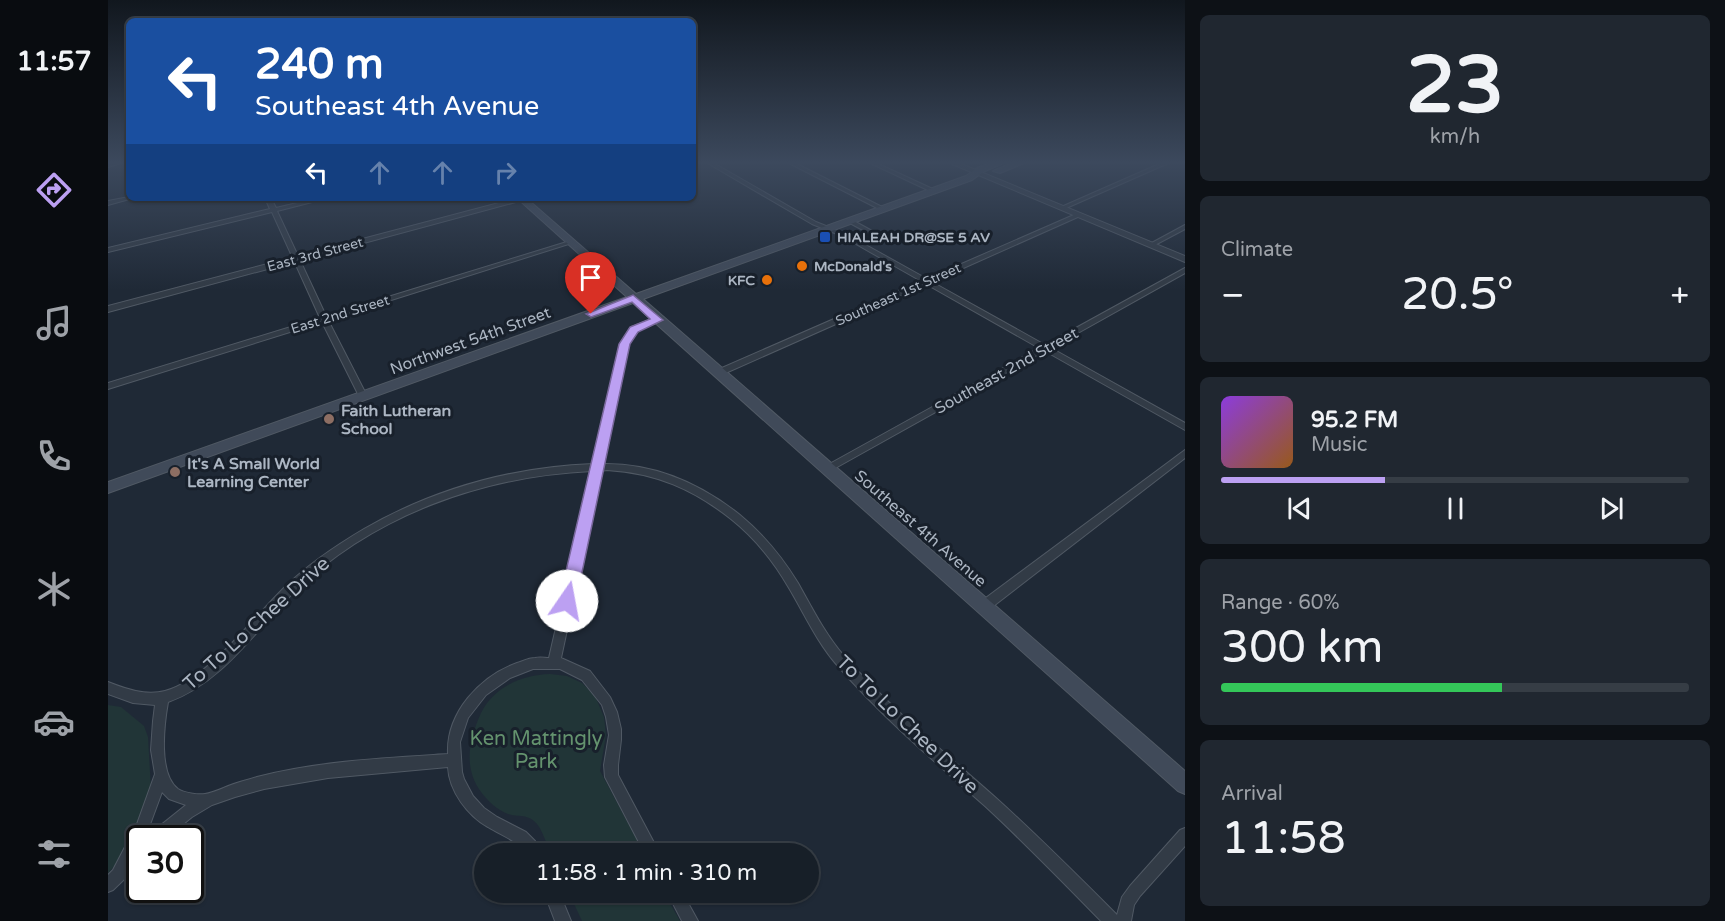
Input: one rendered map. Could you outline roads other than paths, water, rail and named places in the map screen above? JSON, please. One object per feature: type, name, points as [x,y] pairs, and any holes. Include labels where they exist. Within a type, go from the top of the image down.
[{"type":"main road","name":"Southeast 4th Avenue","points":[[528,204],[1185,784]]},
{"type":"main road","name":"Northwest 54th Street","points":[[108,488],[897,204]]},
{"type":"street","points":[[271,204],[298,258],[324,319],[363,396]]},
{"type":"street","points":[[108,250],[300,204]]},
{"type":"street","name":"East 3rd Street","points":[[108,309],[503,204]]},
{"type":"street","points":[[783,204],[828,229],[844,235],[1185,427]]},
{"type":"street","points":[[873,204],[883,209]]},
{"type":"street","points":[[1052,204],[1185,259]]},
{"type":"street","points":[[1062,208],[1071,204]]},
{"type":"street","name":"Southeast 1st Street","points":[[718,373],[1078,214]]},
{"type":"street","points":[[850,221],[891,243]]},
{"type":"street","points":[[1151,245],[1185,227]]},
{"type":"street","name":"East 2nd Street","points":[[108,386],[572,242]]},
{"type":"street","name":"Southeast 2nd Street","points":[[827,469],[1185,270]]},
{"type":"street","points":[[554,662],[626,340],[634,329],[658,320]]},
{"type":"street","points":[[984,607],[1185,453]]},
{"type":"street","name":"To To Lo Chee Drive","points":[[163,699],[188,687],[211,669],[307,574],[345,547],[395,517],[489,480],[546,471],[626,466],[666,476],[720,504],[745,523],[785,572],[819,631],[840,660],[893,714],[1013,823],[1112,921]]},
{"type":"street","points":[[527,843],[523,836],[486,819],[473,807],[460,784],[453,760],[455,740],[463,717],[485,687],[499,677],[523,666],[554,662],[570,666],[585,675],[598,688],[607,703],[615,735],[611,763],[612,777],[647,843]]},
{"type":"street","points":[[108,688],[141,700],[163,699],[157,726],[162,772],[166,785],[172,793],[183,798],[207,801]]},
{"type":"street","points":[[174,825],[207,801],[250,787],[297,777],[453,760]]},
{"type":"street","points":[[113,880],[143,827],[162,772]]},
{"type":"street","points":[[1123,921],[1127,902],[1134,891],[1185,835]]},
{"type":"street","points":[[113,880],[126,867]]},
{"type":"street","points":[[555,903],[563,921]]},
{"type":"street","points":[[680,903],[690,921]]},
{"type":"place","name":"HIALEAH DR@SE 5 AV","points":[[825,237]]},
{"type":"place","name":"McDonald's","points":[[802,266]]},
{"type":"place","name":"KFC","points":[[767,280]]},
{"type":"place","name":"Faith Lutheran School","points":[[329,419]]},
{"type":"place","name":"It's A Small World Learning Center","points":[[175,472]]},
{"type":"park label","name":"Ken Mattingly Park","points":[[536,750]]}]
